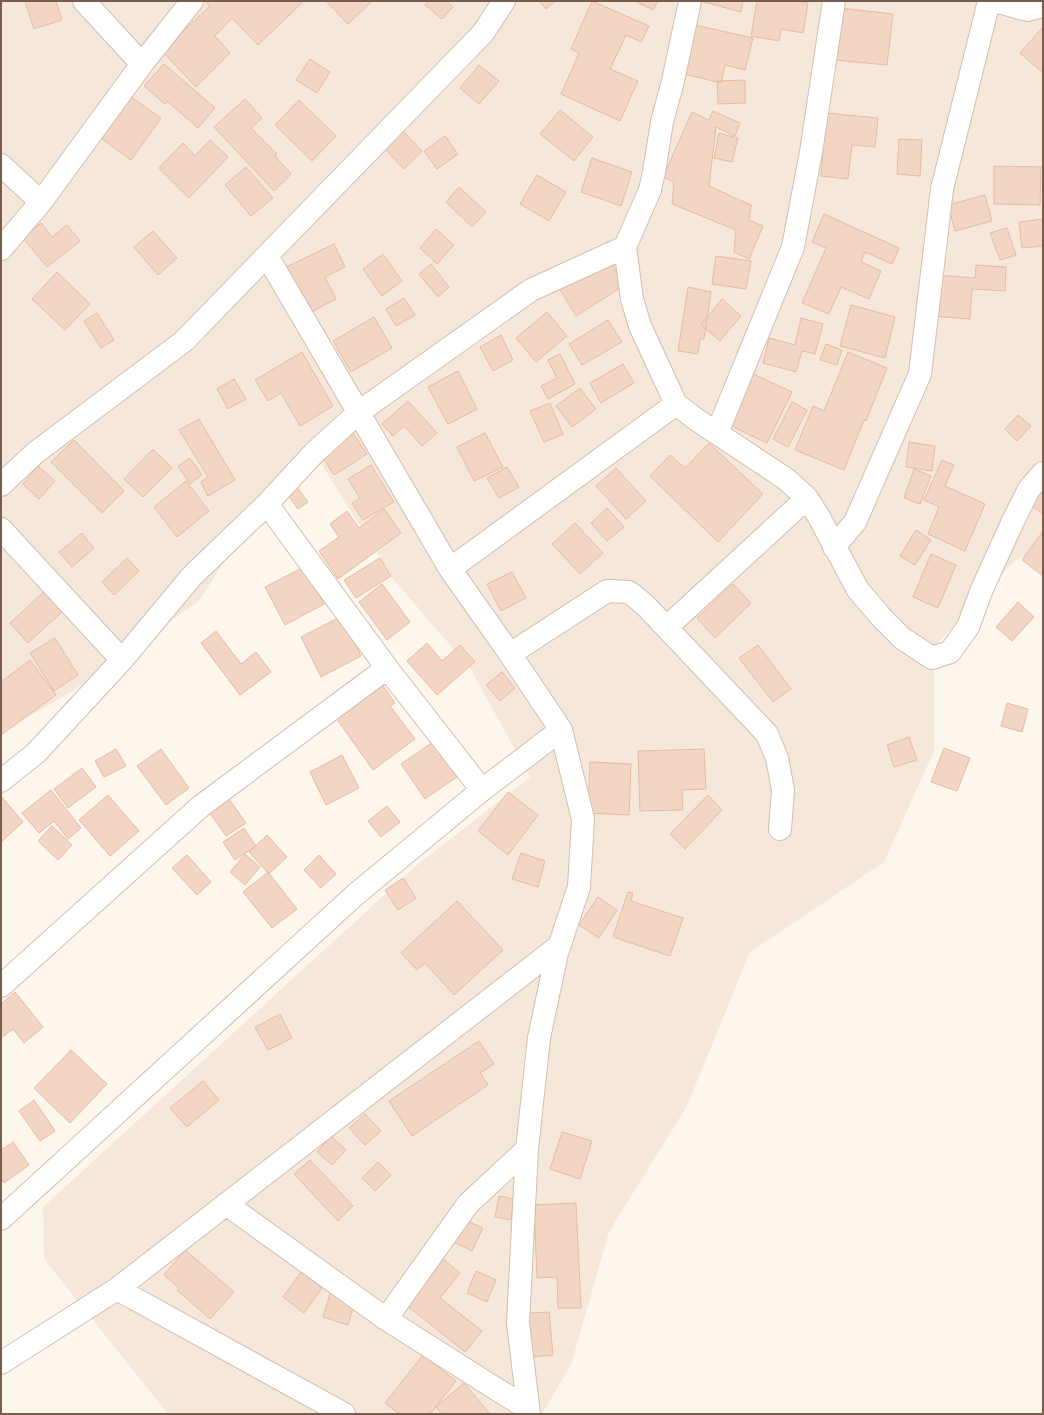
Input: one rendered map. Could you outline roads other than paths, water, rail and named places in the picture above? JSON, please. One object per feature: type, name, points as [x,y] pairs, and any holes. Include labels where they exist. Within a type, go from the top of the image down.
[{"type":"street","points":[[84,1],[142,64]]},
{"type":"street","points":[[1,249],[41,202],[142,64],[192,1]]},
{"type":"street","points":[[1,485],[35,453],[184,341],[483,33],[504,1]]},
{"type":"street","points":[[690,1],[662,122],[650,190],[625,247],[632,300],[640,326],[676,404],[786,478],[807,498],[819,517],[858,590],[882,618],[902,638],[932,658],[950,652],[968,627],[982,589],[1012,521],[1029,489],[1043,473]]},
{"type":"street","points":[[717,433],[793,247],[811,152],[834,1]]},
{"type":"street","points":[[834,547],[855,522],[920,374],[942,189],[989,1]]},
{"type":"street","points":[[995,1],[1027,10],[1043,6]]},
{"type":"street","points":[[1,165],[41,202]]},
{"type":"street","points":[[1,781],[36,753],[122,660],[192,576],[267,504],[314,453],[359,412],[531,290],[625,247]]},
{"type":"street","points":[[268,256],[450,569],[561,730],[583,819],[579,887],[560,946],[539,1038],[527,1149],[518,1323],[528,1411]]},
{"type":"street","points":[[450,569],[676,404]]},
{"type":"street","points":[[667,628],[807,498]]},
{"type":"street","points":[[267,504],[387,668],[482,790]]},
{"type":"street","points":[[1,529],[122,660]]},
{"type":"street","points":[[510,654],[607,591],[629,592],[645,604],[768,734],[777,758],[783,790],[780,829]]},
{"type":"street","points":[[1,986],[201,806],[387,668]]},
{"type":"street","points":[[1,1219],[354,895],[482,790],[561,730]]},
{"type":"street","points":[[1,1363],[117,1289],[560,946]]},
{"type":"street","points":[[386,1319],[468,1204],[527,1149]]},
{"type":"street","points":[[226,1204],[386,1319],[528,1411]]},
{"type":"street","points":[[117,1289],[344,1414]]}]
